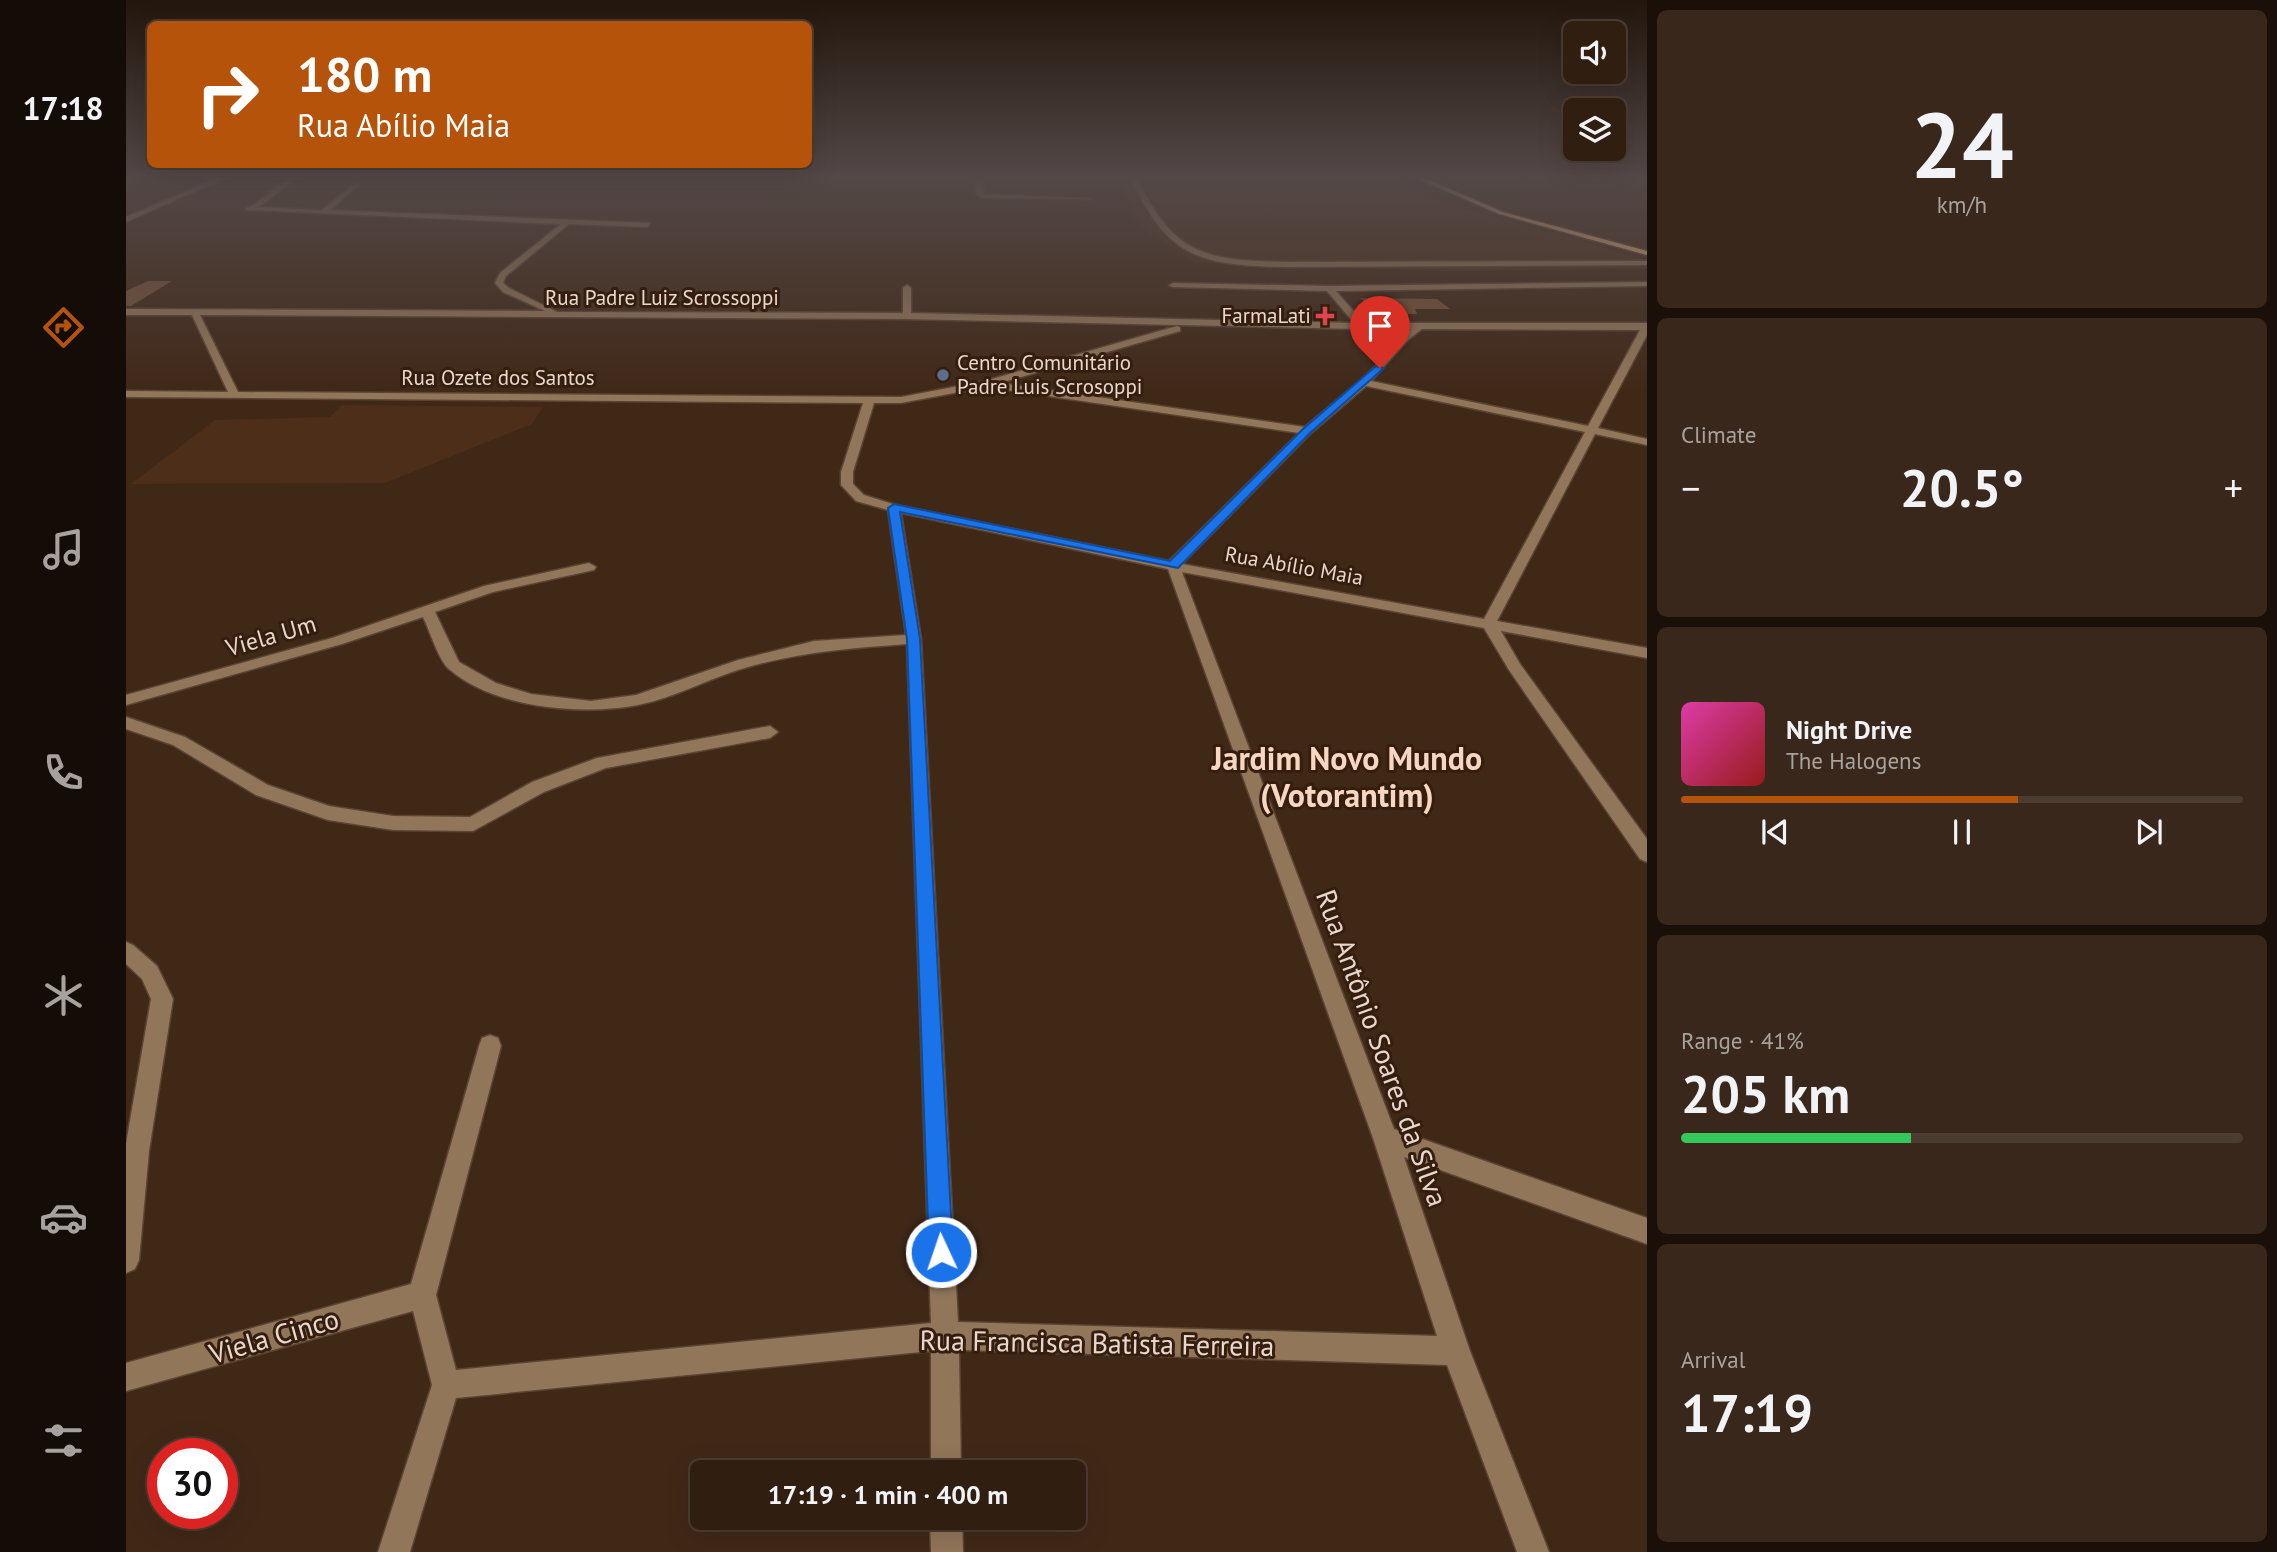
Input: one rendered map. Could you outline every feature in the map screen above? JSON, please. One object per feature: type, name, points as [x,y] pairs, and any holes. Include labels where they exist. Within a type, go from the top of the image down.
[{"type":"main road","points":[[1627,247],[1647,253]]},
{"type":"street","points":[[536,247],[503,275],[499,283],[506,290],[558,315]]},
{"type":"street","points":[[1187,247],[1237,261],[1468,266],[1647,263]]},
{"type":"street","points":[[1173,285],[1329,289],[1647,284]]},
{"type":"street","points":[[907,288],[907,316]]},
{"type":"street","points":[[1329,289],[1361,326],[1384,337],[1395,352]]},
{"type":"street","name":"Rua Padre Luiz Scrossoppi","points":[[126,313],[907,316],[1419,327],[1581,327]]},
{"type":"street","points":[[196,314],[235,396]]},
{"type":"street","points":[[1105,321],[1118,336]]},
{"type":"street","points":[[986,384],[1118,336],[1197,323]]},
{"type":"street","points":[[1581,327],[1646,326],[1639,344],[1590,430],[1489,623],[1514,666],[1647,854]]},
{"type":"street","points":[[1173,565],[1307,431],[1364,383],[1406,337],[1419,327]]},
{"type":"street","points":[[1581,327],[1619,332],[1639,344]]},
{"type":"street","points":[[1364,383],[1647,442]]},
{"type":"street","points":[[986,384],[1307,431]]},
{"type":"street","name":"Rua Ozete dos Santos","points":[[126,394],[869,401],[901,400],[986,384]]},
{"type":"street","name":"Rua Abílio Maia","points":[[869,401],[847,472],[847,485],[859,498],[894,508],[1173,565],[1647,653]]},
{"type":"street","points":[[894,508],[914,639],[945,1336],[946,1460]]},
{"type":"street","name":"Rua Antônio Soares da Silva","points":[[1173,565],[1385,1138],[1456,1351],[1533,1552]]},
{"type":"street","name":"Viela Um","points":[[126,700],[337,642],[489,589],[589,567]]},
{"type":"street","points":[[427,610],[453,665],[490,687],[530,699],[591,706],[638,700],[743,663],[814,646],[914,639]]},
{"type":"street","points":[[126,723],[178,741],[262,790],[328,813],[393,823],[473,824],[538,787],[603,762],[770,732]]},
{"type":"street","points":[[126,951],[150,973],[162,999],[137,1151],[126,1260]]},
{"type":"street","points":[[394,1552],[446,1385],[422,1295],[490,1046]]},
{"type":"street","points":[[1385,1138],[1647,1231]]},
{"type":"street","name":"Viela Cinco","points":[[126,1377],[422,1295]]},
{"type":"street","name":"Rua Francisca Batista Ferreira","points":[[446,1385],[945,1336],[1456,1351]]},
{"type":"street","points":[[946,1530],[947,1552]]},
{"type":"shaded area","points":[[1172,247],[1603,247],[1647,260],[1647,269],[1437,271],[1195,263]]},
{"type":"shaded area","points":[[342,405],[543,407],[532,424],[385,483],[131,484],[215,420],[330,417]]},
{"type":"building","points":[[148,281],[172,281],[131,306],[126,306],[126,291]]},
{"type":"building","points":[[1360,298],[1437,299],[1450,309],[1415,309],[1417,314],[1380,314]]},
{"type":"place","name":"FarmaLati","points":[[1325,316]]},
{"type":"place","name":"Centro Comunitário Padre Luis Scrosoppi","points":[[943,375]]},
{"type":"district","name":"Jardim Novo Mundo (Votorantim)","points":[[1347,778]]},
{"type":"route","points":[[941,1252],[914,639],[894,508],[1173,565],[1307,431],[1380,368]]}]
